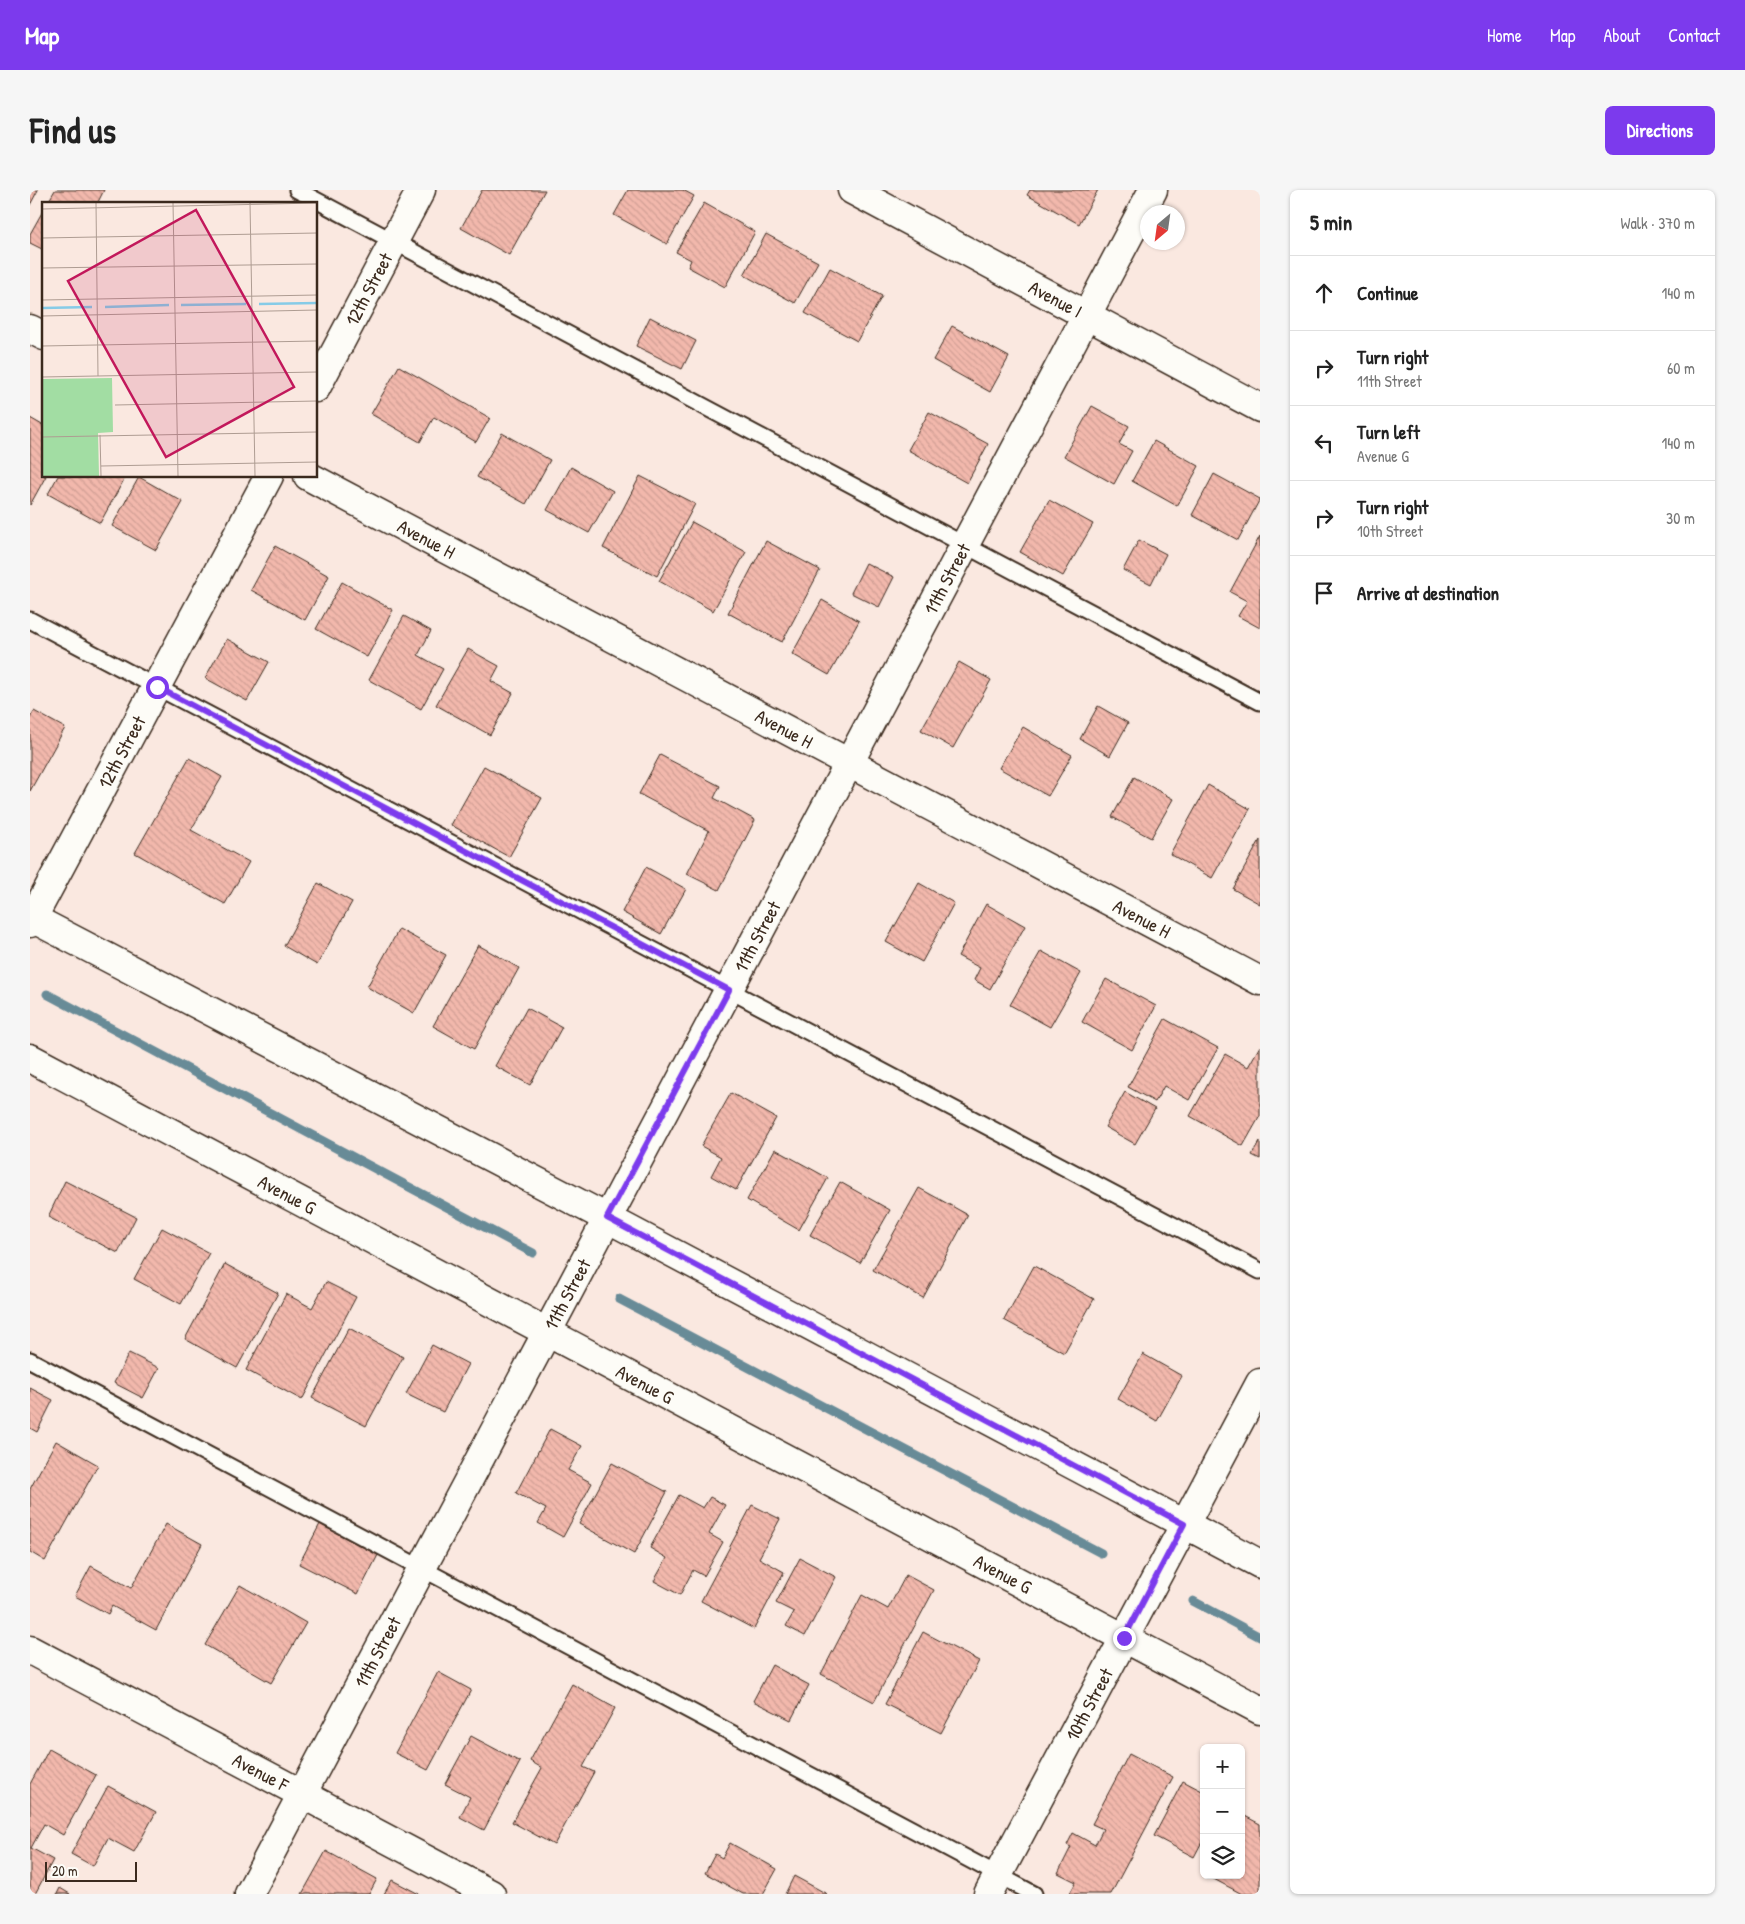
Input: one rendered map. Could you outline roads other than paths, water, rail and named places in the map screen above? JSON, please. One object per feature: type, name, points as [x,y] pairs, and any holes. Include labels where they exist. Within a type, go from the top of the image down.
[{"type":"street","name":"12th Street","points":[[318,384],[421,190]]},
{"type":"street","name":"Avenue I","points":[[852,190],[1260,408]]},
{"type":"street","name":"11th Street","points":[[249,1894],[1153,190]]},
{"type":"street","points":[[30,329],[42,335]]},
{"type":"street","name":"12th Street","points":[[31,919],[268,478]]},
{"type":"street","name":"Avenue H","points":[[312,478],[1260,981]]},
{"type":"street","points":[[31,919],[607,1218],[1260,1564]]},
{"type":"street","name":"Avenue G","points":[[30,1058],[1260,1710]]},
{"type":"street","name":"10th Street","points":[[993,1884],[1260,1383]]},
{"type":"street","name":"Avenue F","points":[[30,1650],[491,1894]]},
{"type":"lane","points":[[297,190],[1260,702]]},
{"type":"lane","points":[[30,620],[1260,1271]]},
{"type":"lane","points":[[30,1360],[422,1568],[993,1884],[1034,1894]]},
{"type":"waterway","points":[[47,994],[533,1253]]},
{"type":"waterway","points":[[619,1299],[1101,1553]]},
{"type":"waterway","points":[[1193,1601],[1260,1637]]}]
